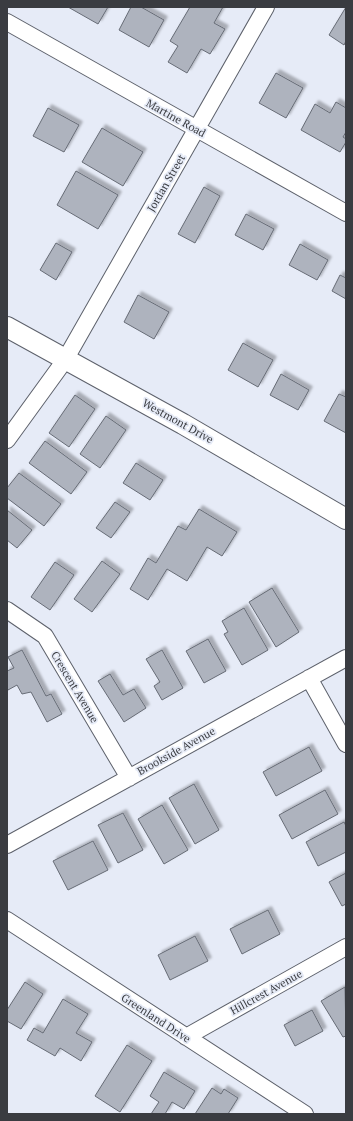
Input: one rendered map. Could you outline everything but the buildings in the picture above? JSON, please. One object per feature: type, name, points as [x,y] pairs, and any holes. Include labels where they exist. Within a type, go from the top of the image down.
[{"type":"street","name":"Jordan Street","points":[[66,360],[266,7]]},
{"type":"street","name":"Martine Road","points":[[7,22],[346,213]]},
{"type":"street","name":"Westmont Drive","points":[[7,327],[183,424],[346,519]]},
{"type":"street","points":[[7,440],[66,360]]},
{"type":"street","name":"Crescent Avenue","points":[[7,610],[45,636],[129,778]]},
{"type":"street","name":"Brookside Avenue","points":[[7,845],[346,658]]},
{"type":"street","points":[[309,678],[346,744]]},
{"type":"street","name":"Greenland Drive","points":[[7,920],[305,1114]]},
{"type":"street","name":"Hillcrest Avenue","points":[[186,1037],[346,947]]}]
